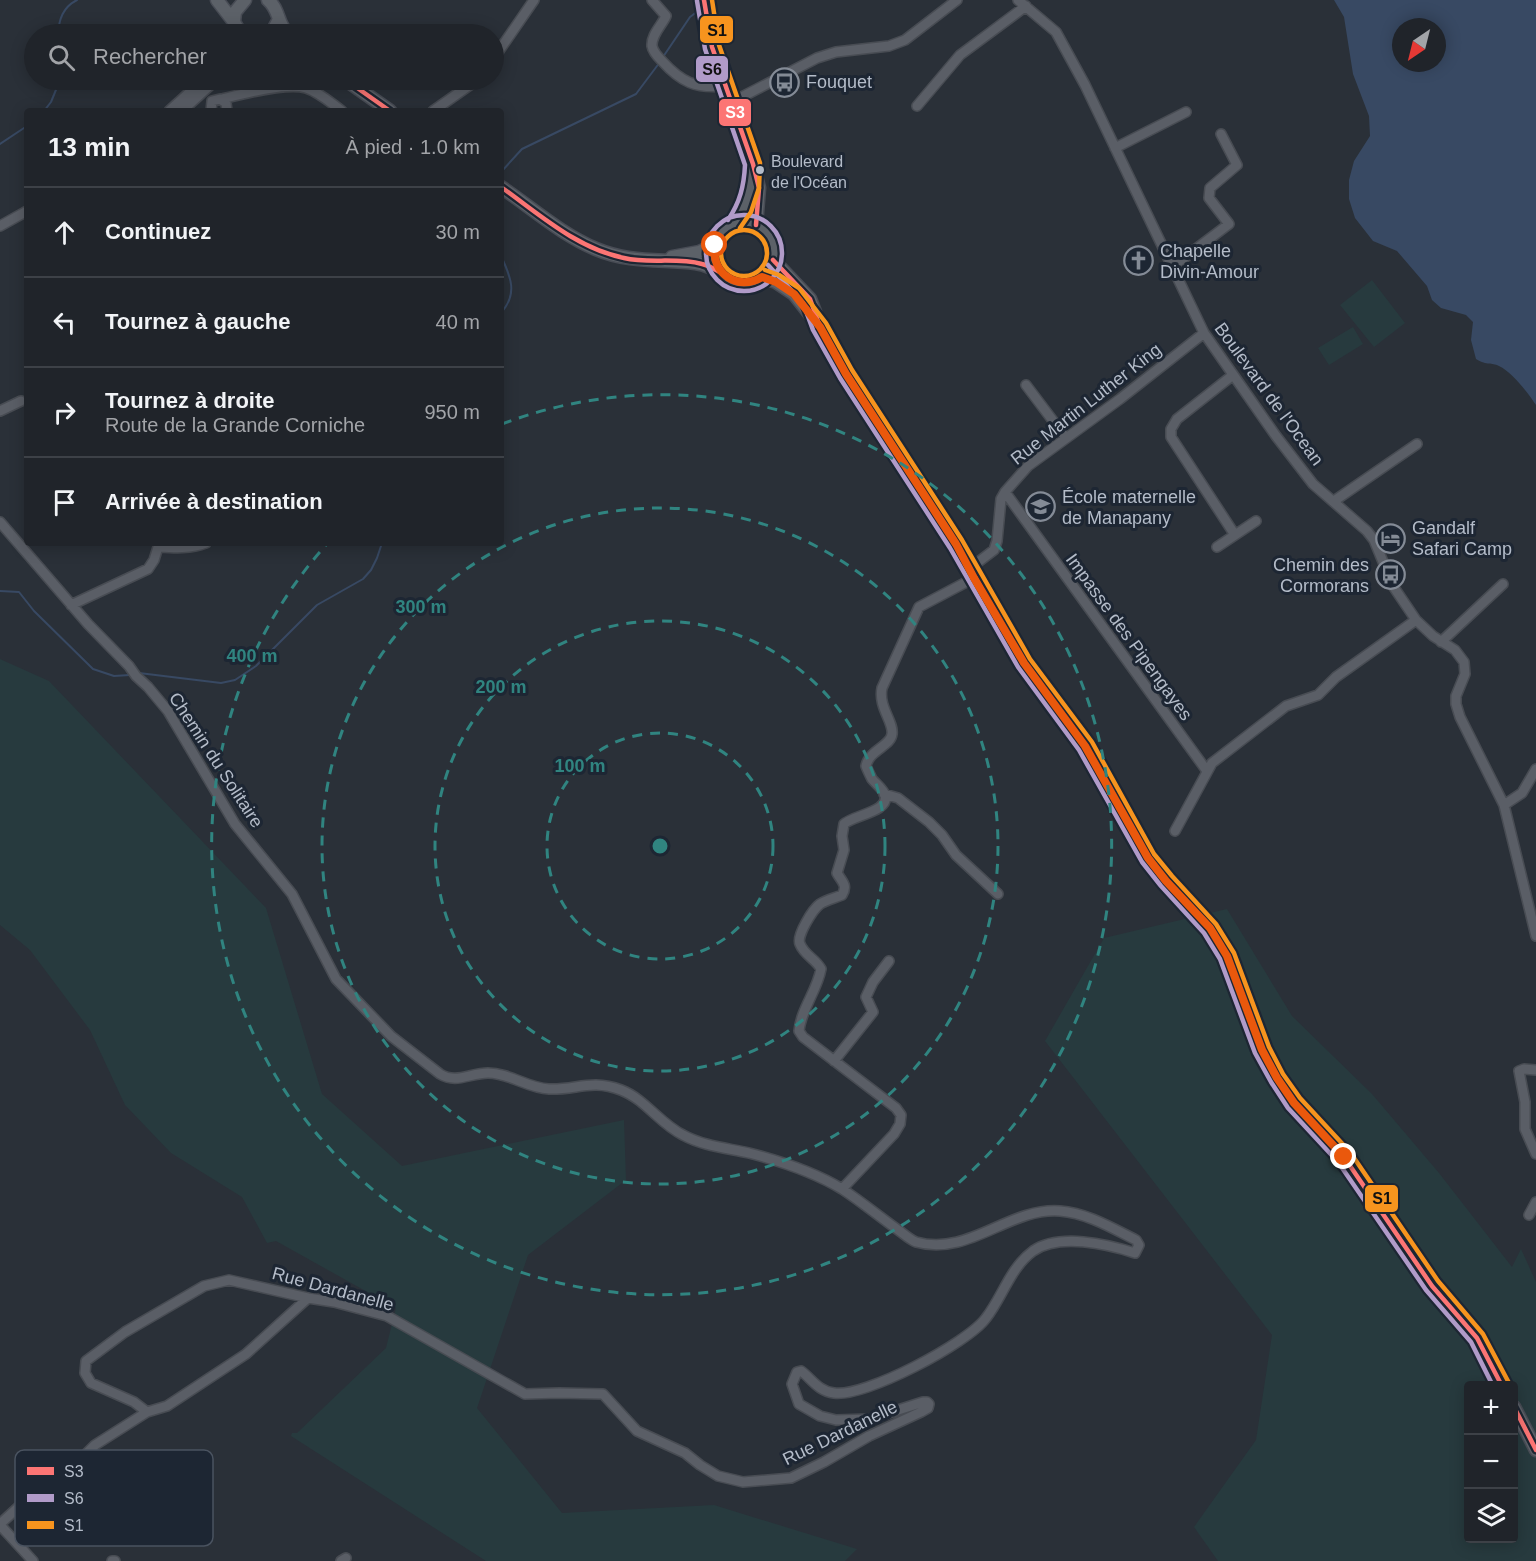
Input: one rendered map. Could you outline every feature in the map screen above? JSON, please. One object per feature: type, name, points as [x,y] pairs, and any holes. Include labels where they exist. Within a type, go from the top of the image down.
[{"type":"main road","points":[[217,0],[233,24]]},
{"type":"main road","points":[[236,24],[235,12],[244,0]]},
{"type":"main road","points":[[268,0],[277,10],[280,24]]},
{"type":"main road","points":[[704,0],[712,47],[753,164],[759,188],[756,225]]},
{"type":"main road","points":[[360,90],[386,108]]},
{"type":"main road","points":[[720,271],[714,258],[715,245],[723,231],[734,224],[744,209],[752,186],[753,164]]},
{"type":"main road","points":[[504,189],[563,231],[595,249],[618,257],[641,261],[702,264],[720,271],[730,280],[743,283],[762,277],[773,260]]},
{"type":"main road","points":[[734,224],[756,225],[771,239],[773,260],[810,299],[820,327]]},
{"type":"main road","points":[[641,261],[699,252],[715,245]]},
{"type":"main road","points":[[762,277],[776,282],[794,294],[820,327],[846,374],[956,544],[1024,663],[1085,746],[1148,858],[1210,928],[1227,956],[1262,1050],[1277,1078],[1294,1103],[1344,1157],[1432,1286],[1477,1338],[1499,1381]]},
{"type":"main road","points":[[1518,1415],[1536,1450]]},
{"type":"street","points":[[504,44],[534,0]]},
{"type":"street","points":[[652,0],[666,16],[652,40],[652,47],[656,55],[688,83],[708,88],[724,86]]},
{"type":"street","points":[[730,103],[817,58],[837,52],[889,46],[905,40],[957,0]]},
{"type":"street","name":"Boulevard de l'Ocean","points":[[916,106],[960,55],[1022,3],[1056,32],[1085,85],[1204,333],[1276,436],[1313,484],[1367,531],[1374,540],[1393,586],[1416,620],[1441,642],[1455,650],[1464,662],[1465,674],[1459,685],[1456,704],[1460,717],[1504,805],[1536,936]]},
{"type":"street","points":[[172,108],[192,90]]},
{"type":"street","points":[[185,108],[205,90]]},
{"type":"street","points":[[210,108],[214,100],[226,106],[239,95],[270,90]]},
{"type":"street","points":[[309,90],[337,108]]},
{"type":"street","points":[[436,108],[462,90]]},
{"type":"street","points":[[1115,148],[1186,112]]},
{"type":"street","points":[[1172,267],[1229,224],[1208,194],[1210,188],[1238,165],[1221,134]]},
{"type":"street","points":[[0,226],[24,213]]},
{"type":"street","name":"Rue Martin Luther King","points":[[884,794],[871,778],[866,766],[870,756],[892,735],[881,702],[882,688],[919,607],[971,573],[994,550],[1001,499],[1028,466],[1120,399],[1204,333]]},
{"type":"street","points":[[1233,375],[1177,419],[1171,429],[1170,437],[1235,535]]},
{"type":"street","points":[[1026,385],[1066,438]]},
{"type":"street","points":[[0,411],[21,401]]},
{"type":"street","points":[[1334,501],[1417,444]]},
{"type":"street","name":"Impasse des Pipengayes","points":[[1005,492],[1207,771]]},
{"type":"street","points":[[1217,548],[1256,521]]},
{"type":"street","name":"Chemin du Solitaire","points":[[0,522],[71,605],[148,687],[177,724],[235,824],[292,894],[336,978],[391,1036],[428,1066],[448,1079],[460,1079],[486,1073],[514,1078],[536,1088],[549,1089],[593,1084],[621,1090],[632,1095],[682,1135],[707,1144],[795,1167],[842,1189]]},
{"type":"street","points":[[71,605],[148,569],[158,547],[197,546]]},
{"type":"street","points":[[1441,642],[1503,585]]},
{"type":"street","points":[[1175,831],[1212,763],[1286,706],[1318,695],[1336,677],[1416,620]]},
{"type":"street","points":[[1504,805],[1522,793],[1536,769]]},
{"type":"street","points":[[842,1189],[894,1134],[900,1124],[901,1115],[896,1108],[803,1037],[799,1031],[800,1021],[821,969],[799,944],[799,937],[817,906],[842,896],[845,890],[845,885],[837,873],[844,850],[842,836],[844,824],[853,818],[880,808],[885,801],[884,794],[898,798],[929,822],[942,835],[956,855],[998,894]]},
{"type":"street","points":[[834,1060],[873,1012],[866,997],[873,982],[890,961]]},
{"type":"street","points":[[1536,1070],[1519,1071],[1525,1102],[1525,1129],[1536,1154]]},
{"type":"street","name":"Rue Dardanelle","points":[[147,1412],[134,1402],[91,1383],[85,1373],[86,1361],[125,1332],[204,1286],[229,1280],[308,1299],[334,1302],[387,1317],[525,1394],[603,1394],[637,1431],[685,1453],[699,1465],[718,1476],[743,1482],[791,1478],[868,1436],[921,1412],[928,1408],[929,1404],[923,1402],[870,1419],[836,1420],[820,1416],[800,1404],[792,1384],[797,1372],[801,1371],[819,1389],[835,1394],[869,1387],[948,1348],[974,1330],[986,1319],[1017,1267],[1034,1250],[1063,1241],[1078,1241],[1135,1253],[1139,1245],[1136,1240],[1094,1219],[1073,1212],[1057,1210],[1014,1219],[975,1237],[957,1242],[947,1244],[915,1242],[842,1189]]},
{"type":"street","points":[[1529,1215],[1536,1202]]},
{"type":"street","points":[[90,1450],[147,1412],[167,1406],[246,1354],[308,1299]]},
{"type":"street","points":[[15,1510],[0,1524],[15,1541]]},
{"type":"street","points":[[20,1546],[33,1561]]},
{"type":"green space","points":[[1372,280],[1405,323],[1374,347],[1340,305]]},
{"type":"green space","points":[[1353,327],[1363,344],[1329,365],[1318,348]]},
{"type":"green space","points":[[0,659],[49,681],[266,908],[322,1094],[402,1166],[624,1120],[626,1180],[528,1255],[477,1408],[562,1513],[714,1505],[857,1549],[845,1561],[486,1561],[291,1436],[292,1433],[297,1433],[386,1348],[396,1308],[276,1241],[267,1243],[242,1197],[171,1153],[125,1105],[90,1030],[30,950],[0,925]]},
{"type":"green space","points":[[1227,909],[1292,1016],[1372,1094],[1439,1173],[1512,1267],[1521,1249],[1536,1282],[1536,1561],[1218,1561],[1194,1527],[1256,1440],[1272,1335],[1045,1041],[1104,938]]},
{"type":"water","points":[[1334,0],[1536,0],[1536,405],[1519,383],[1504,369],[1476,359],[1471,340],[1473,322],[1466,315],[1441,308],[1432,300],[1427,286],[1397,251],[1373,241],[1355,218],[1349,199],[1349,180],[1354,161],[1370,136],[1369,116],[1353,74],[1344,17]]},
{"type":"waterway","points":[[59,24],[68,6],[77,0]]},
{"type":"waterway","points":[[663,57],[690,17],[702,8]]},
{"type":"waterway","points":[[504,169],[522,149],[636,94],[660,62]]},
{"type":"waterway","points":[[46,108],[56,90]]},
{"type":"waterway","points":[[0,144],[24,128]]},
{"type":"waterway","points":[[504,262],[511,285],[510,299],[504,309]]},
{"type":"waterway","points":[[139,673],[221,683],[235,680],[256,666],[317,605],[363,579],[371,570],[381,546]]},
{"type":"waterway","points":[[0,591],[19,592],[34,611],[93,669],[114,676],[130,675]]},
{"type":"transit line","name":"S3","points":[[704,0],[712,47],[753,164],[759,188],[756,225]]},
{"type":"transit line","name":"S1","points":[[712,0],[719,45],[760,163],[759,188],[751,212],[740,228]]},
{"type":"transit line","name":"S6","points":[[697,1],[705,49],[745,165],[741,194],[728,220]]},
{"type":"transit line","name":"S3","points":[[360,90],[386,108]]},
{"type":"transit line","name":"S3","points":[[504,189],[559,229],[606,253],[633,260],[692,262],[709,266],[727,276]]},
{"type":"transit line","name":"S6","points":[[744,215],[758,218],[771,226],[779,239],[782,253],[779,267],[771,280],[758,288],[744,291],[730,288],[717,280],[709,267],[706,253],[709,239],[717,226],[730,218],[744,215]]},
{"type":"transit line","name":"S1","points":[[744,230],[760,237],[767,253],[760,269],[744,276],[728,269],[721,253],[728,237],[744,230]]},
{"type":"transit line","name":"S3","points":[[773,260],[810,299],[820,327],[846,374],[956,544],[1024,663],[1085,746],[1148,858],[1210,928],[1227,956],[1262,1050],[1277,1078],[1294,1103],[1344,1157],[1432,1286],[1477,1338],[1499,1381]]},
{"type":"transit line","name":"S6","points":[[768,265],[803,303],[813,330],[840,378],[950,548],[1018,667],[1079,750],[1142,862],[1204,933],[1220,959],[1255,1053],[1271,1082],[1288,1108],[1338,1162],[1426,1290],[1471,1342],[1490,1381]]},
{"type":"transit line","name":"S1","points":[[765,270],[779,275],[799,288],[826,323],[852,370],[962,540],[1030,659],[1092,742],[1154,854],[1216,924],[1234,953],[1269,1047],[1283,1074],[1300,1098],[1350,1152],[1438,1281],[1483,1334],[1508,1381]]},
{"type":"transit line","name":"S3","points":[[1518,1415],[1536,1450]]},
{"type":"place","name":"Fouquet","points":[[785,82]]},
{"type":"place","name":"Boulevard de l'Océan","points":[[760,170]]},
{"type":"place","name":"Chapelle Divin-Amour","points":[[1139,261]]},
{"type":"place","name":"École maternelle de Manapany","points":[[1041,507]]},
{"type":"place","name":"Gandalf Safari Camp","points":[[1391,538]]},
{"type":"place","name":"Chemin des Cormorans","points":[[1390,575]]},
{"type":"route","points":[[715,245],[716,265],[724,276],[743,283],[762,277],[776,282],[794,294],[820,327],[846,374],[956,544],[1024,663],[1085,746],[1148,858],[1210,928],[1227,956],[1262,1050],[1277,1078],[1294,1103],[1344,1157]]}]
